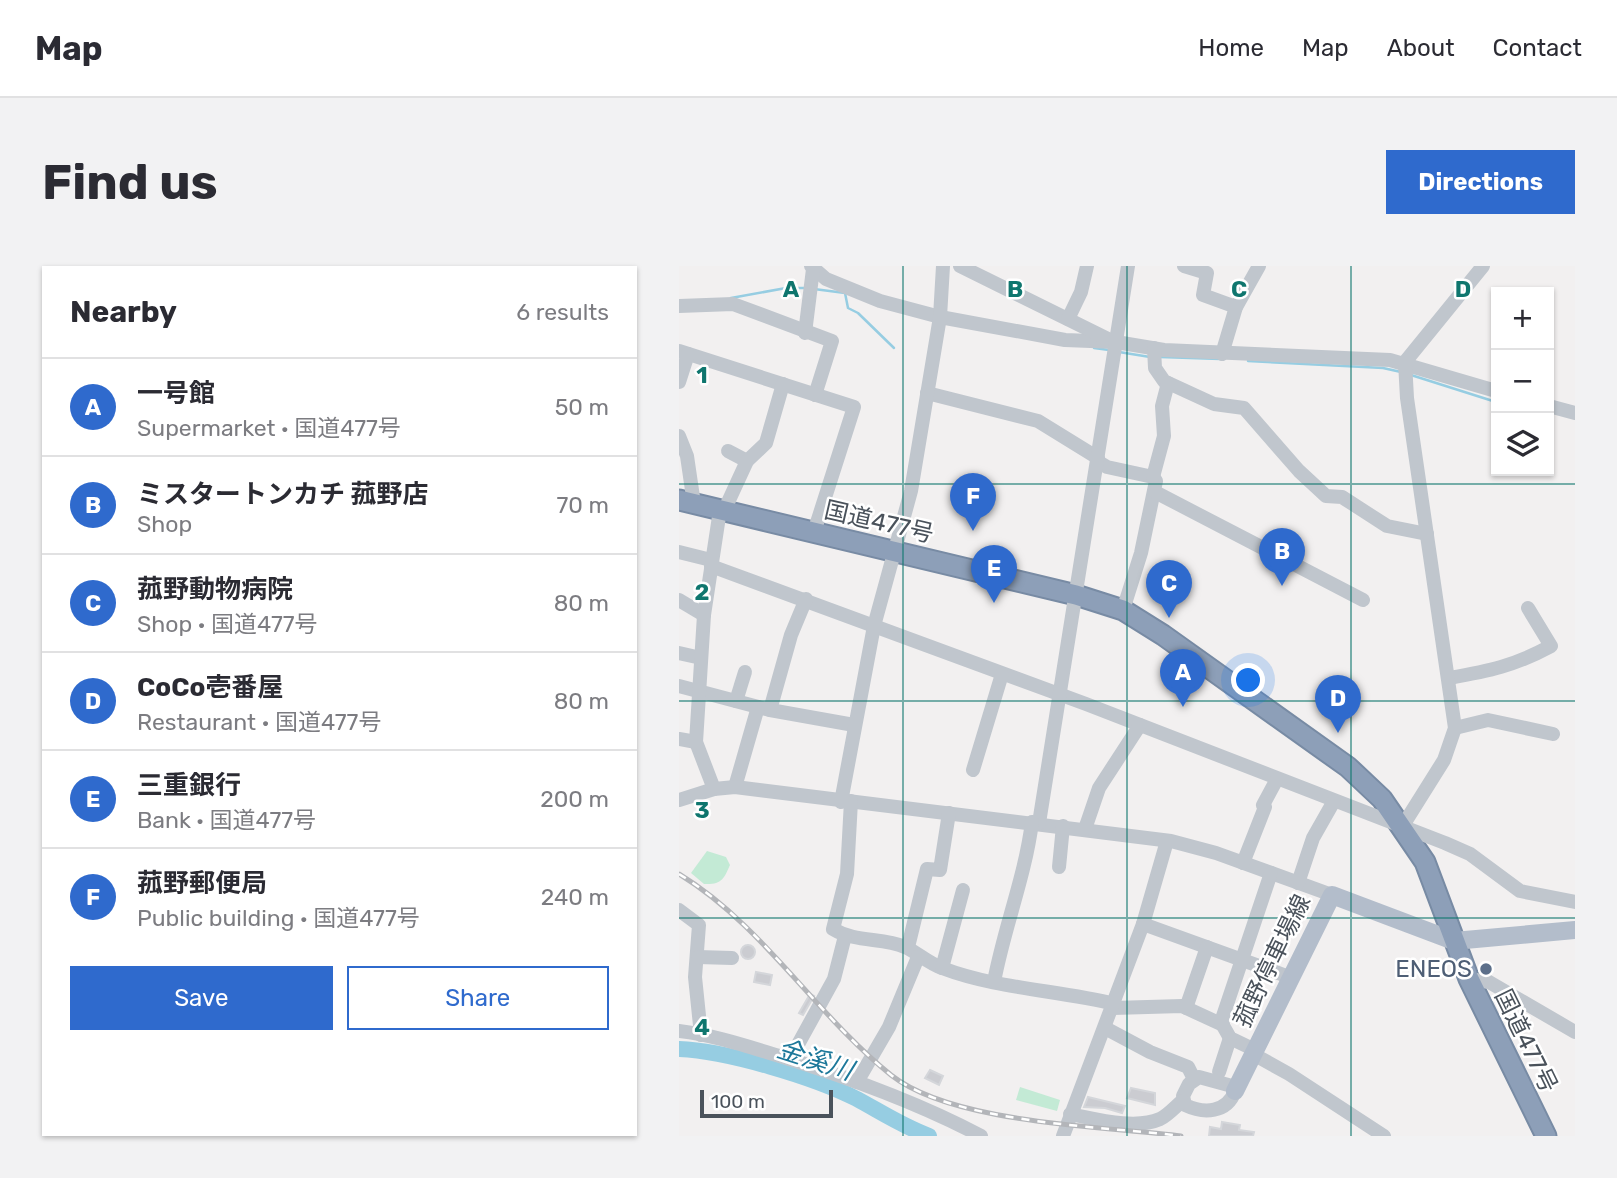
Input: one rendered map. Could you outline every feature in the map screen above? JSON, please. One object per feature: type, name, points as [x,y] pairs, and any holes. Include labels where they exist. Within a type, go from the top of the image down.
[{"type":"highway","name":"国道477号","points":[[686,498],[722,511],[1076,595],[1123,610],[1348,767],[1382,799],[1425,862],[1469,979],[1546,1136]]},
{"type":"main road","name":"菰野停車場線","points":[[1235,1091],[1332,895],[1454,941]]},
{"type":"main road","points":[[1454,941],[1575,930]]},
{"type":"street","points":[[943,266],[940,317],[911,491],[874,625],[854,725],[846,801],[847,874],[833,929],[845,936],[913,952],[942,968],[994,982],[1114,1006],[1159,1005],[1186,1008],[1225,1028],[1254,1052],[1384,1136]]},
{"type":"street","points":[[960,266],[1068,319],[1115,348]]},
{"type":"street","points":[[1068,319],[1081,292],[1087,266]]},
{"type":"street","points":[[994,982],[999,955],[1027,863],[1060,695],[1128,266]]},
{"type":"street","points":[[1184,266],[1207,273],[1203,295],[1236,307]]},
{"type":"street","points":[[1222,354],[1236,307],[1259,266]]},
{"type":"street","points":[[1402,827],[1444,760],[1455,728],[1404,368],[1483,266]]},
{"type":"street","points":[[812,267],[826,279],[880,301],[940,317],[1065,340],[1154,354],[1222,354],[1404,368],[1491,390]]},
{"type":"street","points":[[805,333],[812,267]]},
{"type":"street","points":[[679,306],[733,304],[832,341],[815,395]]},
{"type":"street","points":[[679,382],[684,353],[855,407],[814,532]]},
{"type":"street","points":[[1154,354],[1157,373],[1168,383],[1215,404],[1244,408],[1326,496],[1342,497],[1387,526],[1427,534]]},
{"type":"street","points":[[1123,610],[1155,492],[1156,483],[1153,477],[1164,436],[1162,406],[1168,383]]},
{"type":"street","points":[[714,789],[696,742],[704,615],[711,563],[722,511],[747,461],[766,443],[783,384]]},
{"type":"street","points":[[927,393],[1038,421],[1107,467],[1153,477]]},
{"type":"street","points":[[1554,407],[1575,413]]},
{"type":"street","points":[[681,437],[686,498]]},
{"type":"street","points":[[728,451],[747,461]]},
{"type":"street","points":[[1155,492],[1363,600]]},
{"type":"street","points":[[679,552],[1140,725],[1402,827],[1470,855],[1520,891],[1575,902]]},
{"type":"street","points":[[735,787],[745,754],[806,599]]},
{"type":"street","points":[[679,600],[704,615]]},
{"type":"street","points":[[1449,678],[1508,667],[1551,646],[1528,608]]},
{"type":"street","points":[[679,653],[701,658]]},
{"type":"street","points":[[736,701],[745,672]]},
{"type":"street","points":[[973,770],[1002,674]]},
{"type":"street","points":[[679,686],[764,709],[854,725]]},
{"type":"street","points":[[1455,728],[1488,720],[1553,734]]},
{"type":"street","points":[[1085,829],[1099,788],[1140,725]]},
{"type":"street","points":[[679,739],[696,742]]},
{"type":"street","points":[[1243,863],[1256,823],[1265,807],[1262,805],[1277,779]]},
{"type":"street","points":[[679,800],[714,789],[735,787],[1085,829],[1191,845],[1332,895]]},
{"type":"street","points":[[1298,883],[1313,838],[1334,801]]},
{"type":"street","points":[[857,1082],[889,1027],[913,952],[927,869],[940,870],[949,813]]},
{"type":"street","points":[[1059,867],[1063,826]]},
{"type":"street","points":[[1066,1135],[1070,1114],[1114,1006],[1143,924],[1167,841]]},
{"type":"street","points":[[1219,1072],[1225,1028],[1271,873]]},
{"type":"street","points":[[942,968],[963,890]]},
{"type":"street","points":[[679,910],[699,925],[695,977],[698,1036]]},
{"type":"street","points":[[1143,924],[1292,978]]},
{"type":"street","points":[[790,1059],[834,979],[845,936]]},
{"type":"street","points":[[1186,1008],[1207,947]]},
{"type":"street","points":[[698,957],[732,958]]},
{"type":"street","points":[[1469,979],[1489,982],[1575,1032]]},
{"type":"street","points":[[1105,1028],[1150,1052],[1188,1067],[1194,1079]]},
{"type":"street","points":[[679,1031],[790,1059],[857,1082],[939,1114],[981,1136]]},
{"type":"street","points":[[1182,1101],[1190,1107],[1220,1109],[1230,1103],[1235,1091],[1228,1083],[1194,1079]]},
{"type":"street","points":[[1070,1114],[1104,1121],[1144,1122],[1165,1116],[1182,1101],[1194,1079]]},
{"type":"green space","points":[[707,851],[726,857],[730,865],[718,882],[704,884],[691,873]]},
{"type":"green space","points":[[1020,1087],[1060,1100],[1057,1111],[1016,1100]]},
{"type":"building","points":[[745,945],[751,945],[755,952],[751,959],[745,959],[741,955],[741,949]]},
{"type":"building","points":[[756,972],[772,975],[770,985],[754,982]]},
{"type":"building","points":[[810,994],[814,996],[803,1015],[799,1013]]},
{"type":"building","points":[[930,1070],[943,1076],[939,1085],[925,1078]]},
{"type":"building","points":[[1131,1088],[1155,1093],[1155,1105],[1127,1098]]},
{"type":"building","points":[[1088,1097],[1125,1106],[1122,1113],[1105,1108],[1084,1107]]},
{"type":"building","points":[[1222,1122],[1240,1125],[1239,1130],[1254,1132],[1253,1136],[1209,1136],[1210,1127],[1221,1129]]},
{"type":"waterway","points":[[731,298],[786,288],[804,288]]},
{"type":"waterway","points":[[814,289],[845,293],[848,308],[858,313],[894,348]]},
{"type":"waterway","points":[[1094,348],[1109,350]]},
{"type":"waterway","points":[[1119,352],[1150,357]]},
{"type":"waterway","points":[[1160,357],[1220,359]]},
{"type":"waterway","points":[[1248,361],[1383,368],[1401,372]]},
{"type":"waterway","points":[[1411,375],[1491,400]]},
{"type":"waterway","name":"金溪川","points":[[679,1049],[745,1060],[794,1074],[857,1099],[929,1136]]},
{"type":"railway","points":[[679,874],[737,918],[864,1051],[891,1075],[918,1091],[951,1104],[989,1113],[1071,1125],[1181,1136]]},
{"type":"place","name":"菰野郵便局","points":[[973,531]]},
{"type":"place","name":"ミスタートンカチ 菰野店","points":[[1282,586]]},
{"type":"place","name":"三重銀行","points":[[994,603]]},
{"type":"place","name":"菰野動物病院","points":[[1169,618]]},
{"type":"place","name":"一号館","points":[[1183,707]]},
{"type":"place","name":"CoCo壱番屋","points":[[1338,733]]},
{"type":"place","name":"ENEOS","points":[[1486,969]]}]
